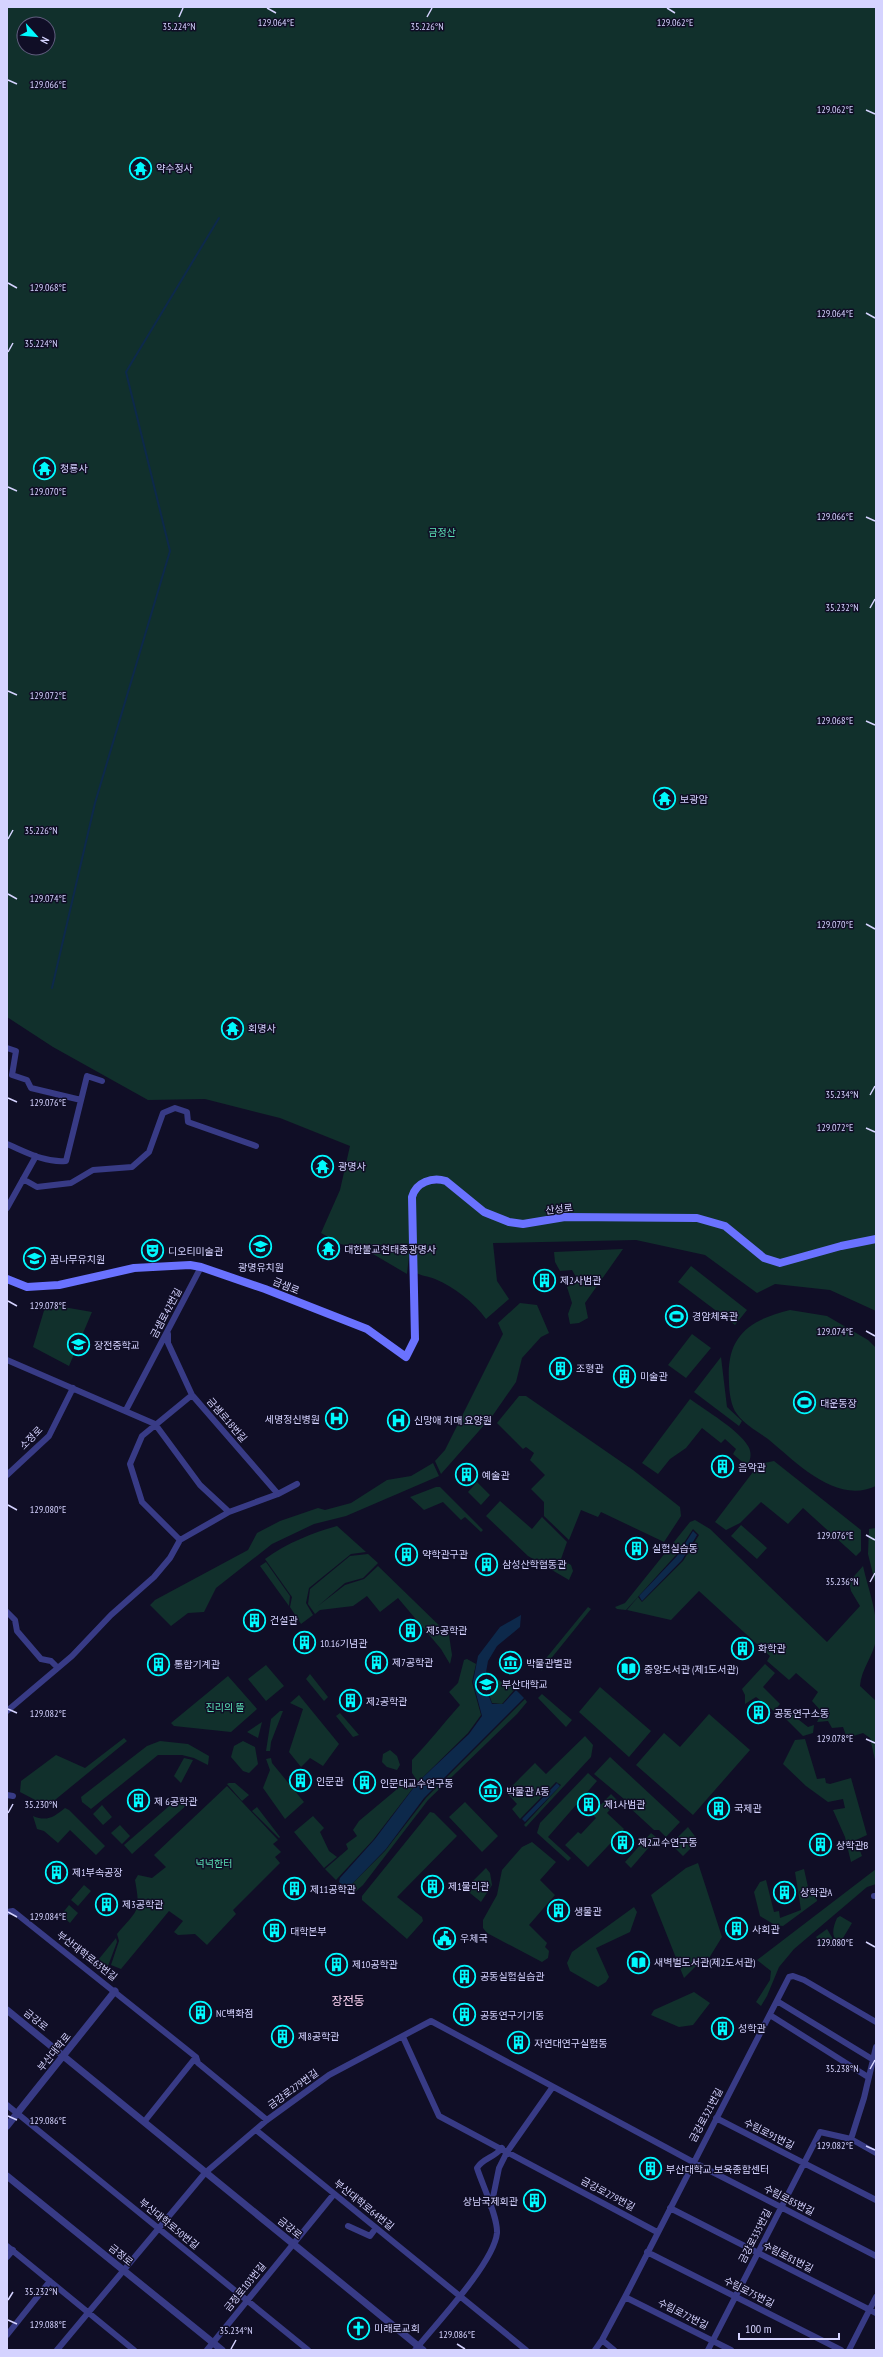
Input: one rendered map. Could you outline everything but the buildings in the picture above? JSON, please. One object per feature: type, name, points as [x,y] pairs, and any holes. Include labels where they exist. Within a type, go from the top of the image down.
[{"type":"main road","name":"산성로","points":[[406,1357],[415,1339],[412,1197],[417,1187],[423,1182],[446,1181],[484,1212],[520,1224],[565,1217],[698,1218],[725,1226],[764,1258],[780,1263],[841,1246],[876,1239]]},
{"type":"main road","name":"금샘로","points":[[7,1279],[27,1287],[59,1285],[134,1268],[190,1265],[201,1267],[265,1289],[367,1329],[406,1357]]},
{"type":"street","points":[[7,1048],[16,1052],[12,1075],[27,1080],[30,1088],[81,1100]]},
{"type":"street","points":[[7,1144],[36,1156],[56,1162],[66,1161],[87,1076],[102,1081]]},
{"type":"street","points":[[23,1179],[37,1187],[72,1183],[94,1170],[132,1167],[149,1152],[163,1113],[175,1108],[187,1112],[188,1122],[256,1146]]},
{"type":"street","points":[[7,1208],[36,1156]]},
{"type":"street","name":"금샘로42번길","points":[[126,1410],[201,1267]]},
{"type":"street","name":"금샘로18번길","points":[[168,1332],[168,1343],[192,1395],[278,1494]]},
{"type":"street","points":[[7,1360],[126,1410],[155,1424],[200,1485],[229,1512]]},
{"type":"street","name":"소정로","points":[[7,1475],[49,1436],[73,1388]]},
{"type":"street","points":[[180,1540],[142,1502],[130,1464],[142,1436],[192,1395]]},
{"type":"street","points":[[7,1711],[58,1668],[111,1615],[154,1577],[170,1558],[180,1540],[229,1512],[278,1494],[296,1484]]},
{"type":"street","points":[[7,1612],[15,1620],[17,1631],[41,1659],[51,1661],[58,1668]]},
{"type":"street","name":"부산대학로63번길","points":[[7,1912],[13,1911],[115,1991]]},
{"type":"street","name":"금강로321번길","points":[[594,2350],[602,2340],[625,2297],[786,1981],[793,1976],[804,1980],[876,2022]]},
{"type":"street","points":[[115,1991],[196,2057],[198,2063],[267,2120]]},
{"type":"street","name":"부산대학로","points":[[7,2126],[115,1991]]},
{"type":"street","points":[[777,2001],[872,2059]]},
{"type":"street","name":"금강로","points":[[7,2010],[293,2244],[418,2349]]},
{"type":"street","points":[[770,2015],[868,2077]]},
{"type":"street","name":"금강로279번길","points":[[57,2350],[205,2173],[267,2120],[329,2075],[431,2021],[552,2088],[693,2162]]},
{"type":"street","name":"금강로279번길","points":[[403,2037],[438,2116],[657,2232]]},
{"type":"street","points":[[876,2047],[851,2139],[876,2153]]},
{"type":"street","points":[[144,2122],[196,2057]]},
{"type":"street","points":[[418,2349],[488,2258],[497,2232],[477,2168],[481,2161],[504,2150],[552,2088]]},
{"type":"street","name":"부산대학로50번길","points":[[7,2105],[308,2350]]},
{"type":"street","name":"수림로91번길","points":[[716,2118],[876,2200]]},
{"type":"street","name":"부산대학로64번길","points":[[256,2130],[526,2350]]},
{"type":"street","name":"금강로335번길","points":[[708,2350],[820,2132],[851,2139]]},
{"type":"street","points":[[491,2209],[504,2150]]},
{"type":"street","name":"수림로85번길","points":[[693,2162],[876,2256]]},
{"type":"street","name":"금정로","points":[[7,2176],[222,2350]]},
{"type":"street","name":"금정로103번길","points":[[207,2350],[334,2194]]},
{"type":"street","name":"수림로81번길","points":[[670,2208],[876,2313]]},
{"type":"street","points":[[348,2226],[370,2236],[376,2228]]},
{"type":"street","points":[[7,2246],[134,2350]]},
{"type":"street","points":[[7,2257],[13,2250]]},
{"type":"street","name":"수림로75번길","points":[[647,2252],[841,2350]]},
{"type":"street","points":[[7,2335],[50,2281]]},
{"type":"street","name":"수림로72번길","points":[[625,2297],[731,2350]]},
{"type":"street","points":[[849,2350],[876,2298]]},
{"type":"street","points":[[602,2340],[614,2350]]},
{"type":"green space","name":"금정산","points":[[7,7],[876,7],[876,1237],[781,1261],[766,1256],[725,1224],[655,1214],[521,1223],[484,1211],[445,1178],[417,1184],[407,1274],[373,1254],[341,1244],[321,1233],[340,1190],[350,1146],[280,1118],[205,1099],[148,1100],[53,1047],[7,1017]]},
{"type":"green space","points":[[443,1183],[503,1223],[567,1218],[695,1219],[723,1227],[780,1264],[876,1240],[876,1311],[830,1290],[775,1284],[757,1293],[705,1255],[636,1240],[493,1243],[497,1281],[509,1299],[486,1319],[470,1301],[456,1291],[442,1282],[414,1272],[414,1195],[423,1185]]},
{"type":"green space","points":[[623,1249],[585,1303],[588,1318],[579,1323],[570,1324],[568,1314],[572,1303],[567,1287],[576,1277],[572,1270],[560,1271],[555,1262],[554,1252]]},
{"type":"green space","points":[[691,1266],[747,1310],[735,1325],[678,1282]]},
{"type":"green space","points":[[520,1303],[537,1305],[549,1333],[541,1337],[522,1358],[516,1382],[493,1415],[441,1474],[435,1461],[445,1450],[503,1334],[498,1323]]},
{"type":"green space","points":[[46,1304],[92,1312],[69,1366],[33,1347]]},
{"type":"green space","name":"대운동장","points":[[790,1310],[827,1316],[868,1340],[876,1348],[876,1486],[861,1490],[846,1490],[832,1486],[804,1469],[791,1459],[740,1418],[735,1411],[730,1394],[729,1366],[736,1342],[743,1332],[752,1325],[775,1314]]},
{"type":"green space","points":[[692,1334],[711,1348],[686,1378],[668,1365]]},
{"type":"green space","points":[[721,1357],[727,1407],[742,1421],[739,1426],[694,1392]]},
{"type":"green space","points":[[519,1396],[526,1396],[633,1470],[680,1507],[681,1516],[664,1542],[601,1512],[598,1517],[581,1510],[569,1540],[544,1516],[544,1502],[531,1489],[545,1475],[530,1460],[534,1453],[526,1447],[523,1449],[497,1423]]},
{"type":"green space","points":[[690,1399],[737,1433],[743,1440],[749,1448],[750,1453],[750,1459],[747,1466],[733,1454],[736,1449],[725,1439],[721,1443],[702,1428],[686,1448],[670,1459],[658,1474],[642,1463]]},
{"type":"green space","points":[[774,1461],[861,1530],[861,1551],[856,1556],[803,1508],[788,1524],[761,1502],[740,1523],[726,1530],[715,1522],[759,1464]]},
{"type":"green space","points":[[433,1463],[439,1476],[346,1516],[314,1524],[272,1544],[216,1588],[204,1612],[188,1613],[171,1626],[150,1605],[155,1600],[248,1550],[257,1533],[280,1521],[318,1508],[325,1510],[351,1503],[387,1480],[411,1476]]},
{"type":"green space","points":[[477,1482],[490,1495],[481,1505],[468,1492]]},
{"type":"green space","points":[[436,1487],[440,1487],[483,1530],[481,1532],[465,1517],[461,1520],[443,1502],[424,1510],[410,1497]]},
{"type":"green space","points":[[500,1501],[532,1529],[542,1517],[567,1542],[561,1559],[571,1565],[573,1571],[569,1580],[528,1556],[486,1516]]},
{"type":"green space","points":[[695,1520],[710,1529],[827,1642],[860,1606],[851,1591],[849,1582],[863,1566],[875,1612],[877,1630],[875,1645],[863,1674],[860,1686],[876,1701],[876,1764],[870,1738],[863,1733],[847,1738],[843,1727],[832,1728],[828,1721],[817,1722],[822,1712],[812,1701],[818,1692],[796,1673],[789,1680],[767,1661],[770,1656],[699,1591],[671,1620],[627,1610],[638,1597],[642,1602],[683,1561],[699,1535],[693,1529],[676,1555],[626,1610],[617,1609],[615,1607],[625,1603],[690,1522]]},
{"type":"green space","points":[[741,1525],[767,1548],[757,1559],[731,1536]]},
{"type":"green space","points":[[337,1526],[366,1552],[351,1554],[309,1588],[306,1603],[313,1615],[301,1624],[290,1607],[292,1597],[265,1559],[300,1539]]},
{"type":"green space","points":[[876,1528],[876,1586],[868,1554],[869,1529]]},
{"type":"green space","points":[[368,1554],[378,1563],[363,1578],[345,1583],[318,1606],[345,1585],[364,1579],[378,1566],[449,1635],[452,1655],[450,1664],[441,1649],[398,1598],[380,1612],[367,1596],[353,1606],[320,1610],[315,1614],[308,1604],[310,1589],[350,1556]]},
{"type":"green space","points":[[266,1562],[290,1596],[289,1606],[260,1566]]},
{"type":"green space","points":[[588,1607],[591,1609],[541,1671],[543,1662]]},
{"type":"green space","points":[[467,1659],[476,1664],[472,1682],[481,1715],[468,1733],[418,1782],[412,1773],[412,1760],[460,1705],[449,1692],[458,1683],[464,1660]]},
{"type":"green space","points":[[765,1664],[775,1673],[763,1687],[780,1704],[774,1711],[756,1697],[745,1704],[745,1695],[742,1689]]},
{"type":"green space","points":[[266,1665],[284,1686],[266,1701],[248,1679]]},
{"type":"green space","points":[[488,1672],[500,1681],[515,1689],[502,1704],[492,1703],[485,1683]]},
{"type":"green space","points":[[310,1674],[328,1697],[324,1701],[306,1679]]},
{"type":"green space","name":"진리의 뜰","points":[[228,1676],[257,1709],[231,1732],[174,1726],[171,1723]]},
{"type":"green space","points":[[600,1687],[651,1731],[629,1757],[579,1712]]},
{"type":"green space","points":[[542,1694],[572,1720],[566,1727],[538,1698]]},
{"type":"green space","points":[[299,1695],[339,1744],[323,1766],[310,1758],[301,1767],[289,1752],[303,1709],[290,1703]]},
{"type":"green space","points":[[525,1699],[527,1702],[517,1714],[428,1800],[363,1885],[355,1892],[350,1892],[347,1889],[385,1851],[426,1798]]},
{"type":"green space","points":[[280,1711],[283,1711],[271,1742],[270,1751],[266,1751],[271,1719]]},
{"type":"green space","points":[[789,1712],[808,1727],[814,1725],[813,1733],[803,1736],[784,1717]]},
{"type":"green space","points":[[340,1713],[359,1735],[353,1737],[336,1716]]},
{"type":"green space","points":[[709,1714],[750,1750],[693,1815],[636,1765],[664,1733],[680,1747]]},
{"type":"green space","points":[[262,1722],[258,1738],[247,1732]]},
{"type":"green space","points":[[585,1736],[593,1745],[591,1757],[526,1827],[524,1825],[561,1785],[556,1782],[520,1819],[512,1809],[517,1804],[506,1792],[535,1763],[546,1774]]},
{"type":"green space","points":[[124,1738],[127,1741],[50,1804],[45,1805],[20,1792],[21,1781],[56,1755],[85,1768]]},
{"type":"green space","points":[[805,1739],[817,1779],[825,1778],[826,1783],[830,1784],[851,1778],[867,1835],[856,1840],[862,1856],[851,1862],[845,1837],[833,1810],[845,1808],[843,1799],[828,1802],[806,1786],[783,1764],[795,1740]]},
{"type":"green space","points":[[160,1741],[188,1744],[209,1756],[208,1765],[194,1758],[182,1755],[158,1755],[91,1809],[82,1802],[81,1797],[147,1746]]},
{"type":"green space","points":[[243,1741],[255,1747],[258,1764],[249,1773],[243,1771],[231,1757],[234,1746]]},
{"type":"green space","points":[[390,1750],[397,1756],[400,1765],[397,1770],[387,1767],[382,1762],[383,1754]]},
{"type":"green space","points":[[610,1757],[680,1822],[666,1837],[659,1830],[654,1830],[629,1807],[630,1804],[594,1774]]},
{"type":"green space","points":[[184,1758],[193,1760],[181,1783],[174,1776]]},
{"type":"green space","points":[[271,1758],[272,1763],[304,1802],[285,1819],[263,1788],[270,1770],[266,1759]]},
{"type":"green space","points":[[588,1773],[597,1781],[548,1837],[571,1858],[568,1861],[537,1833],[540,1823]]},
{"type":"green space","points":[[395,1779],[407,1781],[413,1788],[373,1840],[336,1880],[325,1869],[348,1849],[346,1844],[357,1836],[353,1830],[359,1821],[396,1790],[391,1781]]},
{"type":"green space","points":[[235,1783],[249,1795],[242,1801],[227,1784]]},
{"type":"green space","name":"넉넉한터","points":[[227,1786],[278,1840],[273,1844],[281,1852],[275,1857],[280,1863],[233,1910],[236,1914],[207,1945],[195,1934],[178,1935],[174,1932],[183,1921],[169,1911],[121,1969],[111,1965],[119,1941],[117,1934],[134,1915],[136,1910],[138,1899],[135,1880],[138,1875],[152,1878],[166,1867],[154,1855]]},
{"type":"green space","points":[[611,1794],[618,1801],[607,1813],[624,1829],[588,1867],[565,1845],[578,1832],[581,1834],[596,1818],[592,1814]]},
{"type":"green space","points":[[182,1795],[189,1803],[132,1854],[124,1845]]},
{"type":"green space","points":[[465,1802],[498,1836],[482,1852],[449,1817]]},
{"type":"green space","points":[[102,1805],[112,1817],[103,1825],[93,1814]]},
{"type":"green space","points":[[257,1807],[280,1837],[279,1838],[252,1811]]},
{"type":"green space","points":[[65,1808],[69,1810],[105,1846],[96,1855],[70,1830],[58,1843],[44,1831],[37,1829],[33,1816],[42,1819],[50,1818]]},
{"type":"green space","points":[[430,1812],[434,1813],[457,1836],[397,1897],[422,1917],[423,1921],[407,1939],[362,1900],[362,1896]]},
{"type":"green space","points":[[313,1816],[324,1828],[320,1832],[329,1851],[337,1857],[324,1868],[294,1832]]},
{"type":"green space","points":[[120,1825],[130,1836],[122,1844],[111,1833]]},
{"type":"green space","points":[[688,1827],[697,1839],[696,1843],[683,1856],[671,1844]]},
{"type":"green space","points":[[651,1833],[657,1838],[631,1868],[625,1862]]},
{"type":"green space","points":[[532,1842],[556,1862],[540,1880],[555,1895],[529,1925],[547,1943],[545,1947],[549,1951],[548,1958],[542,1962],[487,1933],[483,1928],[483,1920],[497,1895],[502,1870],[522,1847]]},
{"type":"green space","points":[[698,1863],[722,1937],[706,1963],[701,1961],[684,1978],[651,1895],[686,1868]]},
{"type":"green space","points":[[486,1868],[490,1873],[492,1885],[481,1902],[465,1889]]},
{"type":"green space","points":[[804,1869],[810,1896],[816,1895],[817,1901],[783,1926],[775,1925],[760,1916],[754,1892],[760,1882],[766,1880],[774,1912],[779,1911],[780,1918],[801,1910],[795,1872]]},
{"type":"green space","points":[[876,1869],[876,1884],[867,1887],[794,1949],[779,1967],[767,1996],[761,2006],[756,2002],[770,1980],[771,1971],[757,1960]]},
{"type":"green space","points":[[84,1885],[91,1891],[78,1906],[71,1900]]},
{"type":"green space","points":[[69,1905],[78,1913],[70,1923],[61,1915]]},
{"type":"green space","points":[[634,1907],[637,1912],[630,1932],[596,1948],[609,1977],[606,1982],[598,1987],[570,1971],[567,1963],[572,1952]]},
{"type":"green space","points":[[840,1916],[852,1923],[840,1943],[835,1938],[833,1932],[837,1918]]},
{"type":"green space","points":[[827,1929],[833,1939],[823,1946],[816,1937]]},
{"type":"green space","points":[[116,1938],[117,1942],[108,1966],[106,1965],[100,1970],[94,1965]]},
{"type":"green space","points":[[694,1992],[710,2003],[693,2025],[679,2027],[651,2015],[654,2010]]},
{"type":"water","points":[[693,1531],[697,1535],[682,1560],[642,1601],[639,1596],[677,1556]]},
{"type":"water","points":[[521,1615],[520,1627],[497,1646],[488,1661],[484,1684],[492,1704],[503,1704],[516,1690],[524,1698],[424,1798],[386,1849],[349,1887],[345,1887],[339,1882],[340,1878],[375,1839],[418,1782],[469,1734],[482,1716],[473,1682],[478,1656],[500,1627]]},
{"type":"water","points":[[557,1783],[560,1786],[525,1822],[522,1819]]},
{"type":"waterway","points":[[52,988],[95,803],[170,551],[126,372],[219,218]]},
{"type":"place","name":"약수정사","points":[[140,168]]},
{"type":"place","name":"청룡사","points":[[44,468]]},
{"type":"place","name":"보광암","points":[[664,799]]},
{"type":"place","name":"회명사","points":[[233,1028]]},
{"type":"place","name":"광명사","points":[[323,1166]]},
{"type":"place","name":"광명유치원","points":[[261,1247]]},
{"type":"place","name":"대한불교천태종광명사","points":[[329,1249]]},
{"type":"place","name":"디오티미술관","points":[[153,1251]]},
{"type":"place","name":"꿈나무유치원","points":[[35,1259]]},
{"type":"place","name":"제2사범관","points":[[545,1280]]},
{"type":"place","name":"경암체육관","points":[[677,1316]]},
{"type":"place","name":"장전중학교","points":[[78,1345]]},
{"type":"place","name":"조형관","points":[[560,1368]]},
{"type":"place","name":"미술관","points":[[625,1376]]},
{"type":"place","name":"대운동장","points":[[804,1403]]},
{"type":"place","name":"세명정신병원","points":[[336,1419]]},
{"type":"place","name":"신망애 치매 요양원","points":[[399,1420]]},
{"type":"place","name":"음악관","points":[[722,1467]]},
{"type":"place","name":"예술관","points":[[466,1475]]},
{"type":"place","name":"실험실습동","points":[[637,1548]]},
{"type":"place","name":"약학관구관","points":[[407,1554]]},
{"type":"place","name":"삼성산학협동관","points":[[487,1564]]},
{"type":"place","name":"건설관","points":[[255,1620]]},
{"type":"place","name":"제5공학관","points":[[410,1630]]},
{"type":"place","name":"10.16기념관","points":[[305,1643]]},
{"type":"place","name":"화학관","points":[[742,1648]]},
{"type":"place","name":"제7공학관","points":[[376,1662]]},
{"type":"place","name":"박물관별관","points":[[510,1663]]},
{"type":"place","name":"통합기계관","points":[[159,1664]]},
{"type":"place","name":"중앙도서관 (제1도서관)","points":[[629,1669]]},
{"type":"place","name":"부산대학교","points":[[486,1684]]},
{"type":"place","name":"제2공학관","points":[[350,1701]]},
{"type":"place","name":"공동연구소동","points":[[759,1713]]},
{"type":"place","name":"인문관","points":[[300,1781]]},
{"type":"place","name":"인문대교수연구동","points":[[364,1783]]},
{"type":"place","name":"박물관 A동","points":[[490,1791]]},
{"type":"place","name":"제 6공학관","points":[[139,1801]]},
{"type":"place","name":"제1사범관","points":[[589,1804]]},
{"type":"place","name":"국제관","points":[[719,1808]]},
{"type":"place","name":"제2교수연구동","points":[[623,1842]]},
{"type":"place","name":"상학관B","points":[[821,1845]]},
{"type":"place","name":"제1부속공장","points":[[56,1872]]},
{"type":"place","name":"제1물리관","points":[[433,1886]]},
{"type":"place","name":"제11공학관","points":[[294,1889]]},
{"type":"place","name":"상학관A","points":[[784,1892]]},
{"type":"place","name":"제3공학관","points":[[107,1904]]},
{"type":"place","name":"생물관","points":[[559,1911]]},
{"type":"place","name":"사회관","points":[[736,1929]]},
{"type":"place","name":"대학본부","points":[[274,1931]]},
{"type":"place","name":"우체국","points":[[445,1938]]},
{"type":"place","name":"새벽벌도서관(제2도서관)","points":[[639,1962]]},
{"type":"place","name":"제10공학관","points":[[336,1964]]},
{"type":"place","name":"공동실험실습관","points":[[464,1976]]},
{"type":"place","name":"NC백화점","points":[[201,2013]]},
{"type":"place","name":"공동연구기기동","points":[[464,2015]]},
{"type":"place","name":"성학관","points":[[722,2028]]},
{"type":"place","name":"제8공학관","points":[[282,2036]]},
{"type":"place","name":"자연대연구실험동","points":[[518,2043]]},
{"type":"place","name":"부산대학교 보육종합센터","points":[[650,2169]]},
{"type":"place","name":"상남국제회관","points":[[534,2201]]},
{"type":"place","name":"미래로교회","points":[[358,2328]]},
{"type":"district","name":"장전동","points":[[348,2000]]}]
